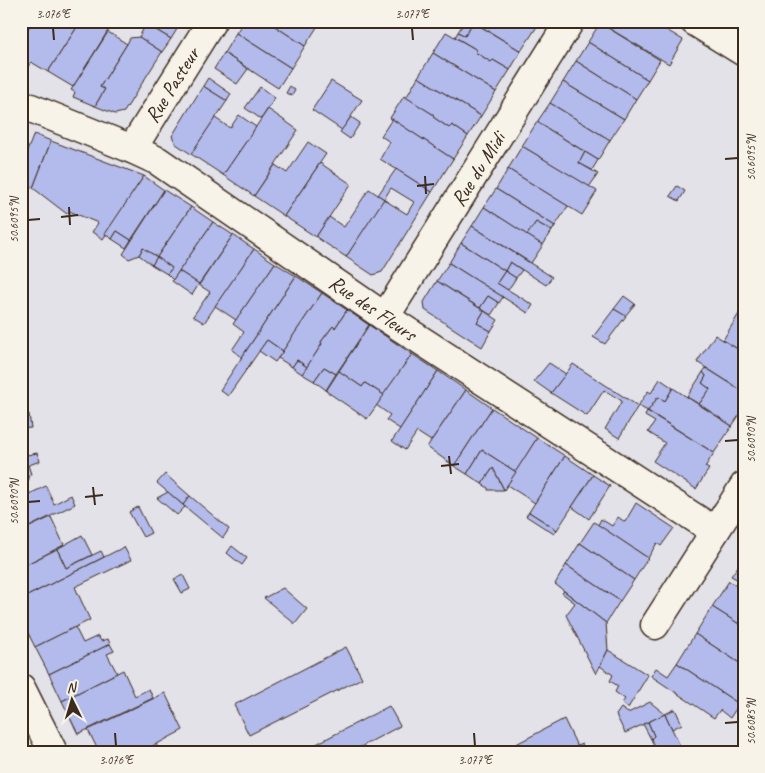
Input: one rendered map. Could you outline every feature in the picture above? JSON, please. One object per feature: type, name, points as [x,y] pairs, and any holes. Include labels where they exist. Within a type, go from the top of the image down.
[{"type":"street","name":"Rue Pasteur","points":[[132,149],[212,21]]},
{"type":"street","name":"Rue du Midi","points":[[386,317],[570,21]]},
{"type":"street","points":[[694,21],[744,52]]},
{"type":"street","name":"Rue des Fleurs","points":[[21,104],[158,161],[386,317],[715,531]]},
{"type":"street","points":[[655,625],[744,486]]},
{"type":"street","points":[[21,688],[53,752]]},
{"type":"lane","points":[[21,740],[27,752]]},
{"type":"building","points":[[21,21],[33,21],[21,39]]},
{"type":"building","points":[[33,21],[81,21],[48,72],[31,62],[27,68],[21,64],[21,39]]},
{"type":"building","points":[[81,21],[114,21],[73,87],[48,72]]},
{"type":"building","points":[[148,21],[182,21],[171,39],[146,24]]},
{"type":"building","points":[[244,21],[267,21],[305,46],[291,68],[236,33]]},
{"type":"building","points":[[267,21],[315,21],[319,24],[305,46]]},
{"type":"building","points":[[465,21],[473,22],[465,36],[458,32]]},
{"type":"building","points":[[472,21],[532,21],[538,25],[521,51]]},
{"type":"building","points":[[601,21],[652,21],[683,40],[669,64],[600,23]]},
{"type":"building","points":[[473,22],[521,51],[510,70],[493,60],[491,62],[475,52],[477,50],[455,37],[458,32],[465,36]]},
{"type":"building","points":[[600,23],[660,60],[648,80],[588,42]]},
{"type":"building","points":[[146,24],[171,39],[162,52],[139,37]]},
{"type":"building","points":[[108,32],[127,44],[100,87],[105,89],[95,106],[73,97],[75,92],[71,90]]},
{"type":"building","points":[[446,32],[477,50],[475,52],[491,62],[493,60],[510,70],[496,92],[433,53]]},
{"type":"building","points":[[236,33],[291,68],[278,88],[224,53]]},
{"type":"building","points":[[139,37],[162,52],[124,112],[115,114],[95,106],[105,89],[100,87],[130,38]]},
{"type":"building","points":[[588,42],[648,80],[636,99],[576,61]]},
{"type":"building","points":[[224,53],[248,69],[237,84],[214,69]]},
{"type":"building","points":[[433,53],[496,92],[481,116],[418,77]]},
{"type":"building","points":[[576,61],[636,99],[624,119],[563,82]]},
{"type":"building","points":[[418,77],[481,116],[468,136],[452,125],[449,128],[433,117],[434,115],[406,98]]},
{"type":"building","points":[[208,78],[231,94],[227,101],[203,86]]},
{"type":"building","points":[[331,81],[362,100],[342,130],[312,110]]},
{"type":"building","points":[[563,82],[624,119],[610,140],[550,103]]},
{"type":"building","points":[[203,86],[227,101],[191,154],[176,144],[172,136]]},
{"type":"building","points":[[290,86],[295,90],[292,96],[286,93]]},
{"type":"building","points":[[260,87],[275,98],[261,119],[245,108]]},
{"type":"building","points":[[404,96],[434,115],[433,117],[449,128],[452,125],[468,136],[453,159],[390,118]]},
{"type":"building","points":[[550,103],[610,140],[598,160],[537,122]]},
{"type":"building","points":[[268,109],[298,130],[254,196],[223,175]]},
{"type":"building","points":[[239,115],[256,127],[223,175],[191,154],[215,118],[230,128]]},
{"type":"building","points":[[351,117],[360,123],[350,139],[340,132]]},
{"type":"building","points":[[392,119],[453,159],[432,192],[380,159],[390,142],[381,136]]},
{"type":"building","points":[[537,122],[585,152],[579,163],[598,174],[589,187],[522,146]]},
{"type":"building","points":[[34,134],[51,141],[33,188],[21,179],[21,166]]},
{"type":"building","points":[[51,141],[144,176],[103,239],[92,232],[98,223],[69,211],[67,214],[33,188]]},
{"type":"building","points":[[308,142],[326,154],[284,216],[254,196],[275,165],[287,173]]},
{"type":"building","points":[[522,146],[597,191],[582,215],[508,169]]},
{"type":"building","points":[[585,152],[598,160],[592,170],[579,163]]},
{"type":"building","points":[[320,163],[351,184],[316,237],[284,216]]},
{"type":"building","points":[[396,169],[432,192],[382,272],[373,275],[346,257],[383,199],[407,214],[414,202],[391,188],[384,199],[378,195]]},
{"type":"building","points":[[508,169],[568,206],[555,226],[496,189]]},
{"type":"building","points":[[144,176],[164,190],[131,240],[117,231],[112,239],[105,234]]},
{"type":"building","points":[[677,186],[685,191],[679,201],[670,196]]},
{"type":"building","points":[[369,189],[384,199],[346,257],[316,237],[329,217],[344,227]]},
{"type":"building","points":[[496,189],[555,226],[552,231],[536,222],[527,235],[484,207]]},
{"type":"building","points":[[164,190],[191,207],[157,257],[143,248],[139,255],[129,259],[123,254]]},
{"type":"building","points":[[191,207],[213,222],[173,280],[167,274],[172,268],[157,257]]},
{"type":"building","points":[[484,207],[543,245],[531,263],[472,226]]},
{"type":"building","points":[[213,222],[233,235],[199,284],[179,271]]},
{"type":"building","points":[[536,222],[552,231],[543,245],[527,235]]},
{"type":"building","points":[[472,226],[552,277],[546,285],[510,262],[505,271],[461,243]]},
{"type":"building","points":[[117,231],[131,240],[126,248],[112,239]]},
{"type":"building","points":[[233,235],[254,249],[204,323],[193,316],[210,292],[199,285]]},
{"type":"building","points":[[461,243],[505,271],[497,283],[533,305],[528,313],[449,263]]},
{"type":"building","points":[[143,248],[157,257],[152,265],[139,255]]},
{"type":"building","points":[[254,249],[275,263],[236,320],[215,306]]},
{"type":"building","points":[[157,257],[172,268],[167,274],[152,265]]},
{"type":"building","points":[[510,262],[522,270],[516,278],[505,271]]},
{"type":"building","points":[[275,263],[296,276],[242,357],[232,350],[244,332],[233,324]]},
{"type":"building","points":[[449,263],[503,297],[499,303],[488,296],[480,308],[437,281]]},
{"type":"building","points":[[179,271],[199,284],[192,295],[172,281]]},
{"type":"building","points":[[505,271],[516,278],[508,290],[497,283]]},
{"type":"building","points":[[296,276],[322,293],[283,351],[267,340],[228,396],[220,390]]},
{"type":"building","points":[[437,281],[484,311],[477,323],[491,331],[482,347],[425,310],[424,302]]},
{"type":"building","points":[[322,293],[347,310],[335,328],[333,326],[321,342],[322,344],[307,367],[297,360],[292,367],[278,358]]},
{"type":"building","points":[[488,296],[499,303],[491,315],[480,308]]},
{"type":"building","points":[[624,296],[635,304],[625,316],[614,309]]},
{"type":"building","points":[[614,309],[626,316],[605,344],[593,337]]},
{"type":"building","points":[[347,310],[369,325],[336,374],[324,367],[314,381],[302,374],[322,344],[321,342],[333,326],[335,328]]},
{"type":"building","points":[[484,311],[498,320],[491,331],[477,323]]},
{"type":"building","points":[[740,312],[744,314],[744,353],[723,340]]},
{"type":"building","points":[[369,325],[412,354],[384,395],[365,383],[362,387],[339,371]]},
{"type":"building","points":[[715,335],[744,353],[744,392],[697,362]]},
{"type":"building","points":[[267,340],[283,351],[275,362],[259,351]]},
{"type":"building","points":[[412,354],[438,371],[400,429],[386,420],[390,415],[376,405]]},
{"type":"building","points":[[297,360],[307,367],[302,374],[292,367]]},
{"type":"building","points":[[549,363],[566,374],[551,393],[534,381]]},
{"type":"building","points":[[573,364],[638,406],[619,438],[605,429],[622,401],[604,390],[587,416],[551,393]]},
{"type":"building","points":[[324,367],[336,374],[326,390],[314,381]]},
{"type":"building","points":[[706,368],[744,392],[744,408],[732,426],[699,404],[710,389],[702,383],[706,376],[703,372]]},
{"type":"building","points":[[339,371],[362,387],[365,383],[384,395],[367,419],[326,391]]},
{"type":"building","points":[[438,371],[466,390],[431,441],[417,432],[405,450],[392,441]]},
{"type":"building","points":[[703,372],[706,376],[702,383],[710,389],[699,404],[687,397]]},
{"type":"building","points":[[660,379],[673,388],[665,401],[658,397],[648,411],[638,406],[648,391],[651,393]]},
{"type":"building","points":[[673,388],[732,426],[714,453],[648,411],[658,397],[665,401]]},
{"type":"building","points":[[466,390],[492,408],[454,466],[427,447]]},
{"type":"building","points":[[492,408],[537,438],[516,472],[482,450],[467,474],[454,466]]},
{"type":"building","points":[[647,411],[714,453],[705,467],[709,469],[696,489],[653,461],[665,443],[648,432],[655,422],[645,416]]},
{"type":"building","points":[[29,414],[31,428],[21,429],[21,415]]},
{"type":"building","points":[[537,438],[565,456],[535,503],[507,485]]},
{"type":"building","points":[[21,441],[24,441],[27,455],[37,453],[40,461],[21,468]]},
{"type":"building","points":[[482,450],[516,472],[504,490],[493,468],[482,484],[467,474]]},
{"type":"building","points":[[565,456],[593,475],[557,530],[529,512]]},
{"type":"building","points":[[28,465],[31,474],[28,475],[29,480],[25,482],[30,494],[21,498],[21,468]]},
{"type":"building","points":[[493,468],[504,490],[488,490],[482,484]]},
{"type":"building","points":[[165,474],[190,496],[183,505],[157,483]]},
{"type":"building","points":[[593,475],[610,486],[589,519],[572,507]]},
{"type":"building","points":[[46,486],[54,504],[71,495],[75,504],[21,531],[21,498]]},
{"type":"building","points":[[168,492],[185,507],[177,515],[157,498]]},
{"type":"building","points":[[190,496],[229,529],[223,538],[183,505]]},
{"type":"building","points":[[636,503],[674,528],[661,546],[657,543],[648,558],[598,525],[601,519],[612,526],[618,517],[625,522]]},
{"type":"building","points":[[138,507],[151,533],[143,537],[129,512]]},
{"type":"building","points":[[529,512],[557,530],[554,534],[526,516]]},
{"type":"building","points":[[51,517],[64,545],[21,567],[21,531]]},
{"type":"building","points":[[594,522],[648,558],[634,580],[580,543]]},
{"type":"building","points":[[82,535],[92,555],[66,568],[57,549]]},
{"type":"building","points":[[580,543],[634,580],[620,601],[566,565]]},
{"type":"building","points":[[232,546],[247,558],[242,565],[227,553]]},
{"type":"building","points":[[124,547],[131,560],[75,587],[90,620],[35,647],[21,619],[21,599]]},
{"type":"building","points":[[57,549],[66,568],[101,551],[104,557],[21,599],[21,567]]},
{"type":"building","points":[[744,558],[744,583],[731,576]]},
{"type":"building","points":[[566,565],[620,601],[606,623],[555,584]]},
{"type":"building","points":[[183,575],[190,589],[182,593],[174,579]]},
{"type":"building","points":[[729,581],[744,591],[744,617],[739,624],[712,607]]},
{"type":"building","points":[[283,588],[307,609],[295,624],[264,598]]},
{"type":"building","points":[[564,591],[606,623],[608,650],[596,674],[566,615],[575,603],[562,593]]},
{"type":"building","points":[[712,607],[744,627],[744,666],[695,634]]},
{"type":"building","points":[[75,627],[83,643],[98,636],[101,641],[108,639],[110,644],[49,674],[35,647]]},
{"type":"building","points":[[695,634],[744,666],[744,697],[739,704],[677,663]]},
{"type":"building","points":[[110,644],[114,651],[107,654],[117,673],[62,701],[49,674]]},
{"type":"building","points":[[346,647],[362,678],[249,735],[234,705]]},
{"type":"building","points":[[608,650],[648,675],[628,708],[622,703],[625,699],[615,692],[618,686],[610,681],[613,675],[600,666]]},
{"type":"building","points":[[677,663],[739,704],[730,718],[720,710],[714,718],[651,676],[656,668],[668,676]]},
{"type":"building","points":[[123,670],[135,696],[149,689],[153,698],[78,734],[62,701]]},
{"type":"building","points":[[165,693],[183,730],[142,752],[99,752],[88,730]]},
{"type":"building","points":[[650,702],[665,714],[625,733],[616,715],[621,708],[628,713]]},
{"type":"building","points":[[389,706],[400,726],[351,752],[301,752]]},
{"type":"building","points":[[675,709],[682,724],[672,729],[665,714]]},
{"type":"building","points":[[665,714],[683,752],[657,752],[651,739],[654,736],[648,722]]},
{"type":"building","points":[[564,719],[577,746],[582,744],[586,752],[501,752]]},
{"type":"building","points":[[648,722],[654,736],[651,739],[643,724]]},
{"type":"building","points":[[156,744],[160,752],[142,752]]}]
